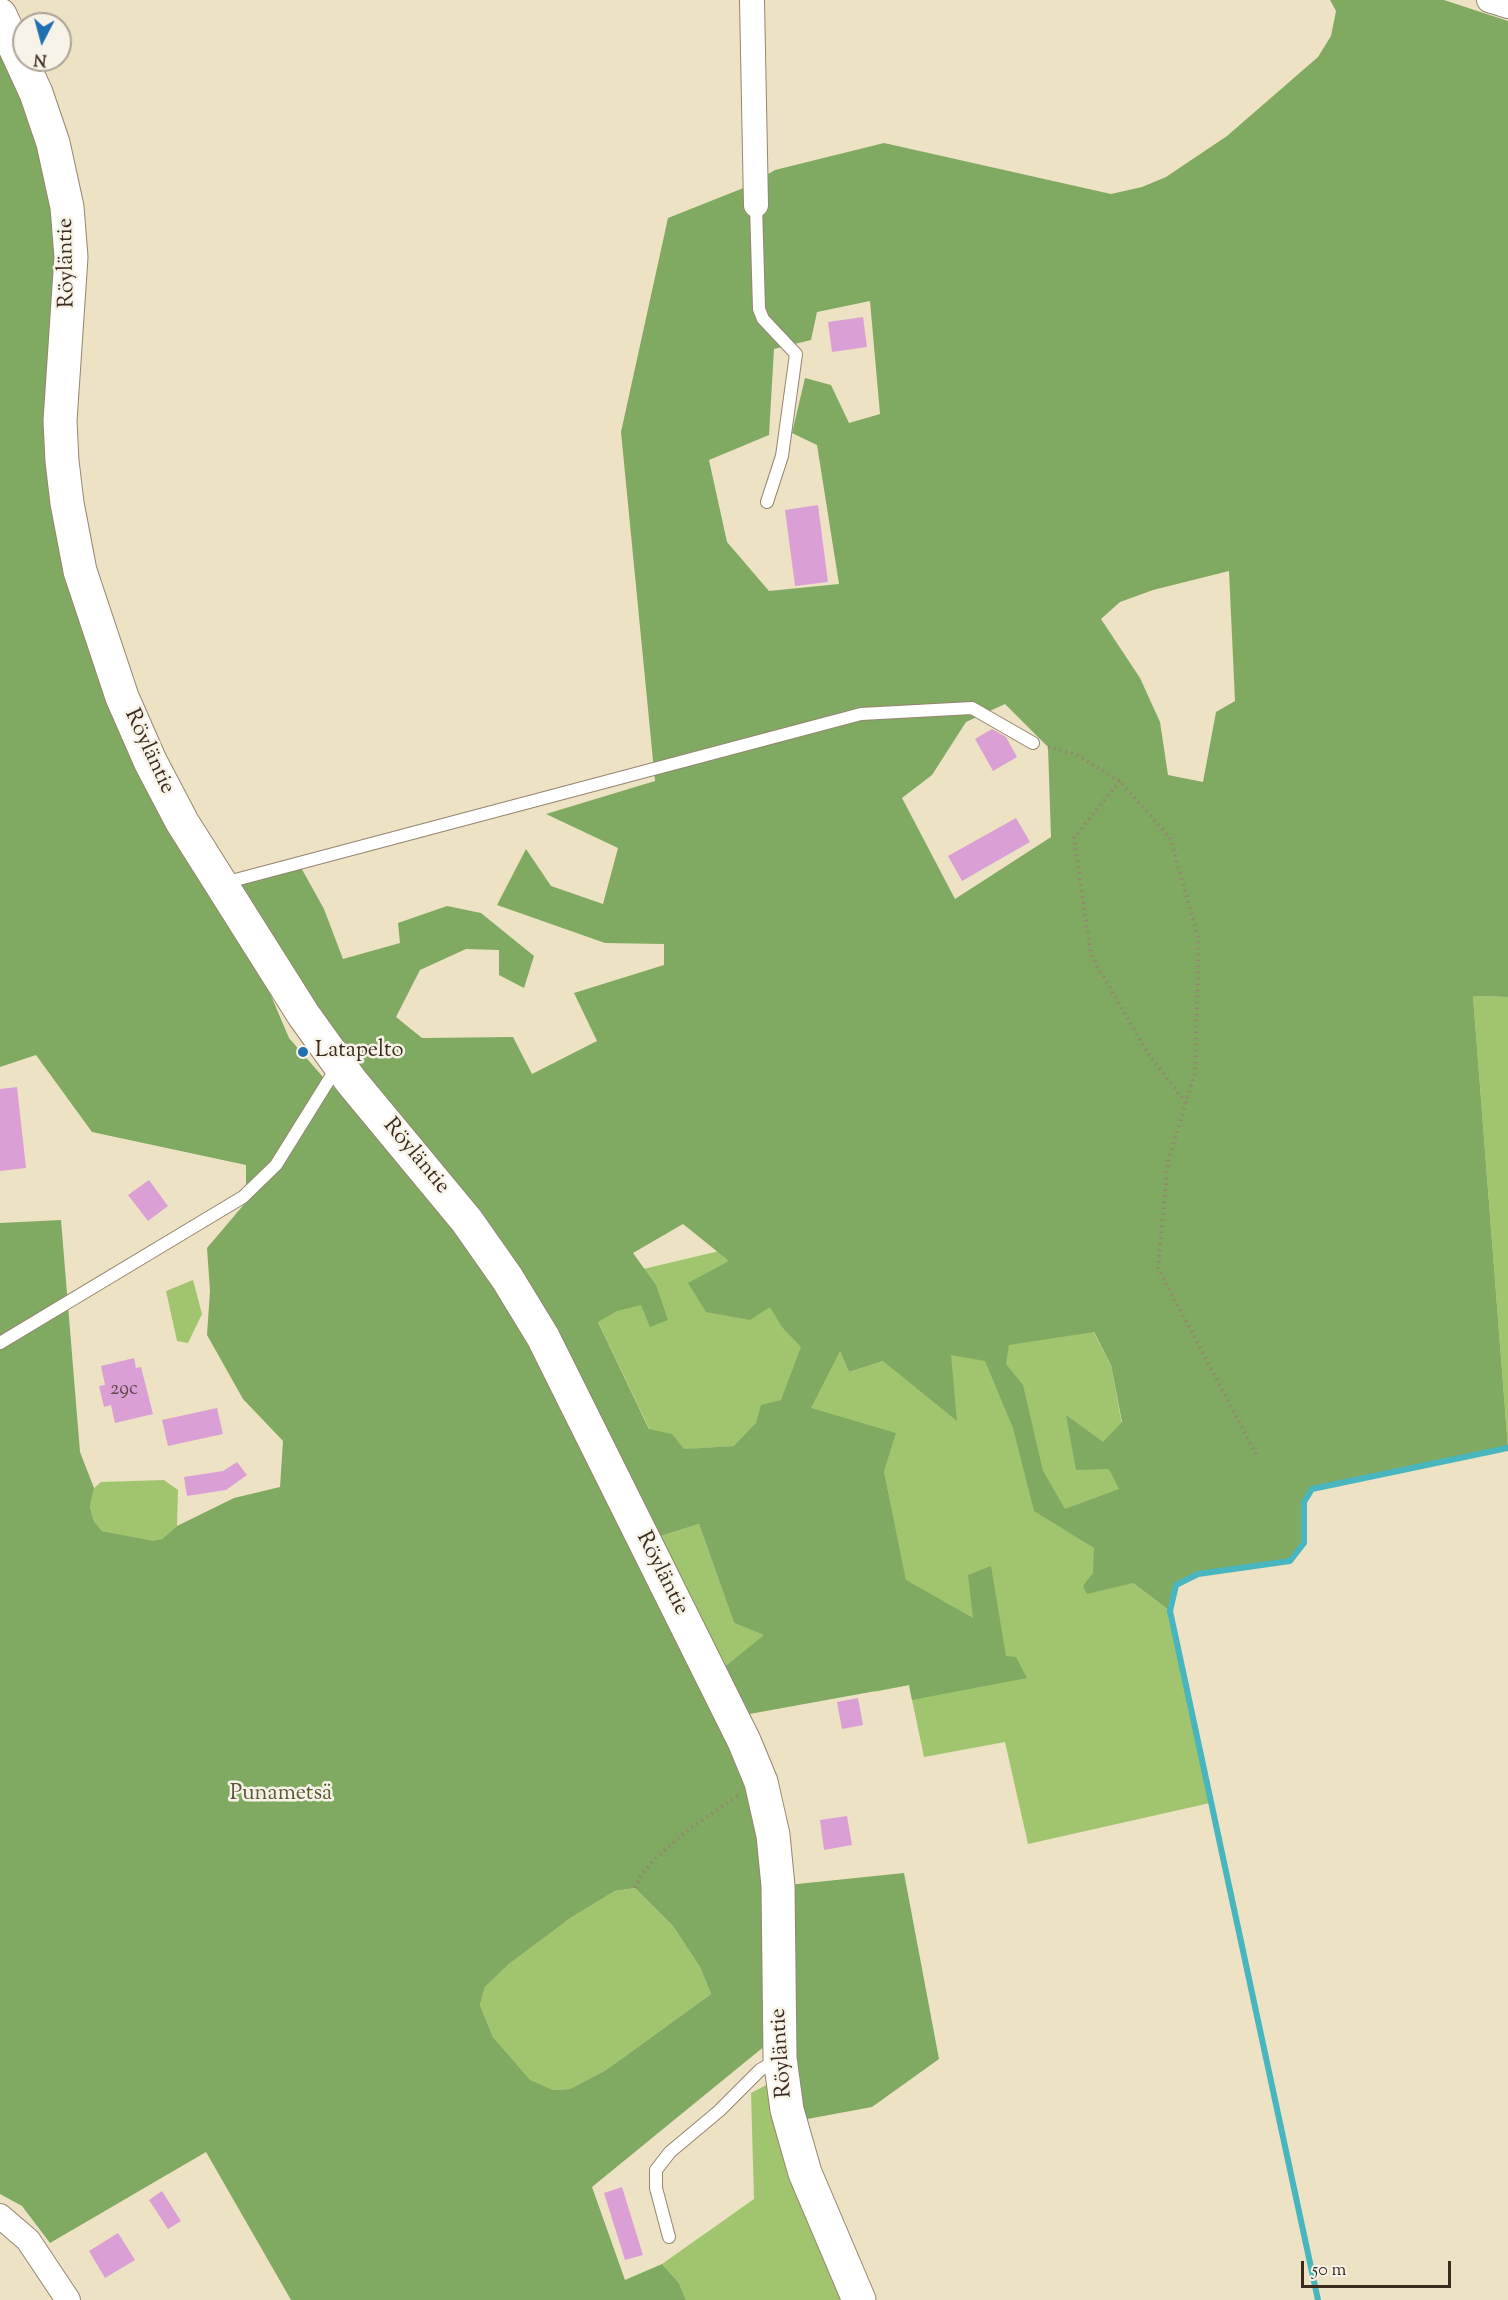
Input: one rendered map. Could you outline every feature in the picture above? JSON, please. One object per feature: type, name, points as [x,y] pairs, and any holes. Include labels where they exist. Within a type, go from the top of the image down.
[{"type":"street","points":[[752,0],[756,205]]},
{"type":"street","points":[[1489,0],[1508,6]]},
{"type":"street","name":"Röyläntie","points":[[0,15],[36,93],[53,143],[67,207],[70,268],[60,421],[67,504],[80,571],[122,697],[182,822],[303,1014],[339,1063],[467,1221],[507,1278],[543,1337],[740,1733],[761,1782],[773,1835],[778,1886],[780,2058],[787,2110],[805,2173],[858,2300]]},
{"type":"street","points":[[0,2216],[28,2240],[68,2300]]},
{"type":"lane","points":[[756,205],[759,309],[762,319],[796,354],[782,456],[767,502]]},
{"type":"lane","points":[[220,885],[861,714],[972,708],[1033,743]]},
{"type":"lane","points":[[0,1343],[243,1197],[276,1165],[339,1063]]},
{"type":"lane","points":[[669,2237],[656,2188],[656,2170],[670,2152],[719,2111],[760,2070],[780,2058]]},
{"type":"path","points":[[1033,743],[1075,754],[1120,781],[1170,838],[1199,940],[1195,1073],[1168,1161],[1158,1268],[1257,1456]]},
{"type":"path","points":[[1120,781],[1074,838],[1091,955],[1147,1052],[1186,1103]]},
{"type":"path","points":[[635,1888],[641,1875],[656,1858],[689,1828],[761,1782]]},
{"type":"green space","points":[[1330,0],[1444,0],[1508,21],[1508,997],[1473,996],[1508,1448],[1312,1489],[1304,1502],[1304,1543],[1290,1561],[1198,1574],[1176,1585],[1170,1611],[1133,1583],[1087,1594],[1083,1586],[1093,1573],[1094,1548],[1034,1511],[1013,1428],[985,1361],[951,1355],[957,1421],[883,1361],[849,1372],[840,1351],[811,1408],[896,1433],[884,1471],[906,1580],[973,1618],[968,1575],[991,1566],[1006,1656],[1016,1657],[1027,1678],[912,1700],[909,1685],[733,1717],[712,1677],[764,1635],[734,1623],[699,1524],[645,1541],[576,1405],[223,888],[299,864],[324,909],[343,959],[400,943],[398,923],[447,906],[481,913],[534,956],[524,988],[499,975],[499,950],[466,949],[420,970],[396,1017],[422,1038],[513,1037],[532,1074],[597,1041],[574,993],[664,965],[664,944],[605,943],[497,905],[526,849],[551,886],[603,904],[618,848],[546,814],[655,781],[621,432],[668,218],[746,187],[775,170],[884,143],[1111,194],[1142,187],[1166,177],[1227,136],[1318,57],[1331,36],[1336,11]],"holes":[[[870,301],[880,414],[849,423],[831,385],[805,378],[792,433],[817,445],[839,584],[769,591],[727,542],[709,460],[769,435],[774,349],[811,340],[817,312]],[[1229,571],[1235,701],[1216,712],[1203,782],[1168,775],[1160,722],[1140,678],[1101,619],[1120,602],[1153,590]],[[1005,704],[1048,747],[1051,837],[955,899],[902,798],[932,775],[966,722]],[[683,1224],[729,1261],[688,1283],[706,1312],[750,1320],[770,1307],[782,1327],[801,1347],[781,1400],[761,1405],[756,1423],[734,1446],[684,1449],[672,1434],[649,1429],[598,1322],[617,1311],[641,1305],[650,1327],[668,1320],[656,1285],[633,1253]],[[1094,1332],[1111,1365],[1122,1422],[1103,1442],[1066,1415],[1076,1470],[1109,1469],[1119,1489],[1065,1509],[1043,1471],[1023,1385],[1006,1364],[1009,1345]]]},
{"type":"green space","name":"Punametsä","points":[[0,42],[12,67],[12,72],[14,72],[25,94],[50,196],[55,250],[54,514],[76,611],[109,700],[183,852],[269,991],[289,1038],[323,1077],[366,1119],[463,1237],[515,1314],[675,1633],[744,1779],[765,1871],[766,2045],[592,2187],[625,2280],[662,2264],[679,2283],[686,2300],[291,2300],[206,2152],[50,2243],[22,2206],[0,2194],[0,1223],[61,1220],[80,1452],[94,1488],[90,1507],[94,1521],[102,1531],[153,1541],[162,1539],[177,1526],[234,1498],[280,1487],[283,1441],[243,1399],[207,1335],[210,1291],[207,1248],[246,1202],[246,1165],[92,1132],[36,1055],[0,1067]],"holes":[[[635,1888],[673,1926],[700,1967],[711,1994],[606,2070],[570,2089],[553,2090],[530,2080],[493,2037],[480,2005],[485,1987],[509,1964],[572,1917],[615,1891]]]},
{"type":"green space","points":[[1473,996],[1508,997],[1508,1448]]},
{"type":"green space","points":[[791,1234],[849,1372],[972,1332],[1078,1303],[1111,1365],[1135,1495],[1133,1583],[1170,1611],[1210,1803],[1028,1844],[1005,1742],[924,1757],[909,1685],[874,1692],[923,1667],[884,1471],[734,1446],[660,1451],[580,1284]]},
{"type":"green space","points":[[193,1280],[202,1314],[188,1343],[177,1341],[166,1291]]},
{"type":"green space","points":[[164,1480],[178,1490],[177,1526],[162,1539],[153,1542],[102,1531],[94,1521],[90,1507],[94,1488],[101,1482]]},
{"type":"green space","points":[[699,1524],[734,1623],[765,1635],[712,1677],[645,1541]]},
{"type":"green space","points":[[904,1873],[939,2059],[872,2107],[791,2122],[778,1886]]},
{"type":"green space","points":[[635,1888],[673,1926],[700,1967],[711,1994],[606,2070],[570,2089],[553,2090],[530,2081],[493,2037],[480,2005],[485,1987],[509,1964],[572,1917],[615,1891]]},
{"type":"green space","points":[[770,2083],[843,2300],[686,2300],[679,2283],[662,2264],[754,2199],[751,2093]]},
{"type":"building","points":[[863,317],[867,347],[832,352],[828,322]]},
{"type":"building","points":[[818,505],[828,582],[795,586],[785,510]]},
{"type":"building","points":[[992,729],[1006,737],[1017,757],[993,771],[975,739]]},
{"type":"building","points":[[1016,818],[1030,842],[962,881],[948,856]]},
{"type":"building","points":[[17,1087],[26,1168],[0,1171],[0,1089]]},
{"type":"building","points":[[149,1180],[168,1206],[148,1221],[128,1195]]},
{"type":"building","points":[[134,1358],[136,1368],[141,1367],[153,1414],[115,1423],[111,1405],[104,1407],[99,1386],[105,1385],[101,1366]]},
{"type":"building","points":[[217,1408],[223,1434],[168,1446],[162,1420]]},
{"type":"building","points":[[237,1462],[247,1475],[226,1490],[187,1496],[184,1477],[223,1471]]},
{"type":"building","points":[[858,1698],[863,1725],[842,1729],[837,1702]]},
{"type":"building","points":[[847,1816],[852,1845],[824,1850],[820,1820]]},
{"type":"building","points":[[622,2187],[643,2255],[625,2260],[604,2193]]},
{"type":"building","points":[[162,2191],[181,2221],[168,2229],[149,2200]]},
{"type":"building","points":[[118,2233],[135,2260],[105,2278],[89,2251]]},
{"type":"waterway","points":[[1318,2300],[1170,1611],[1176,1585],[1198,1574],[1290,1561],[1304,1543],[1304,1502],[1312,1489],[1508,1448]]},
{"type":"place","name":"Latapelto","points":[[303,1052]]}]
